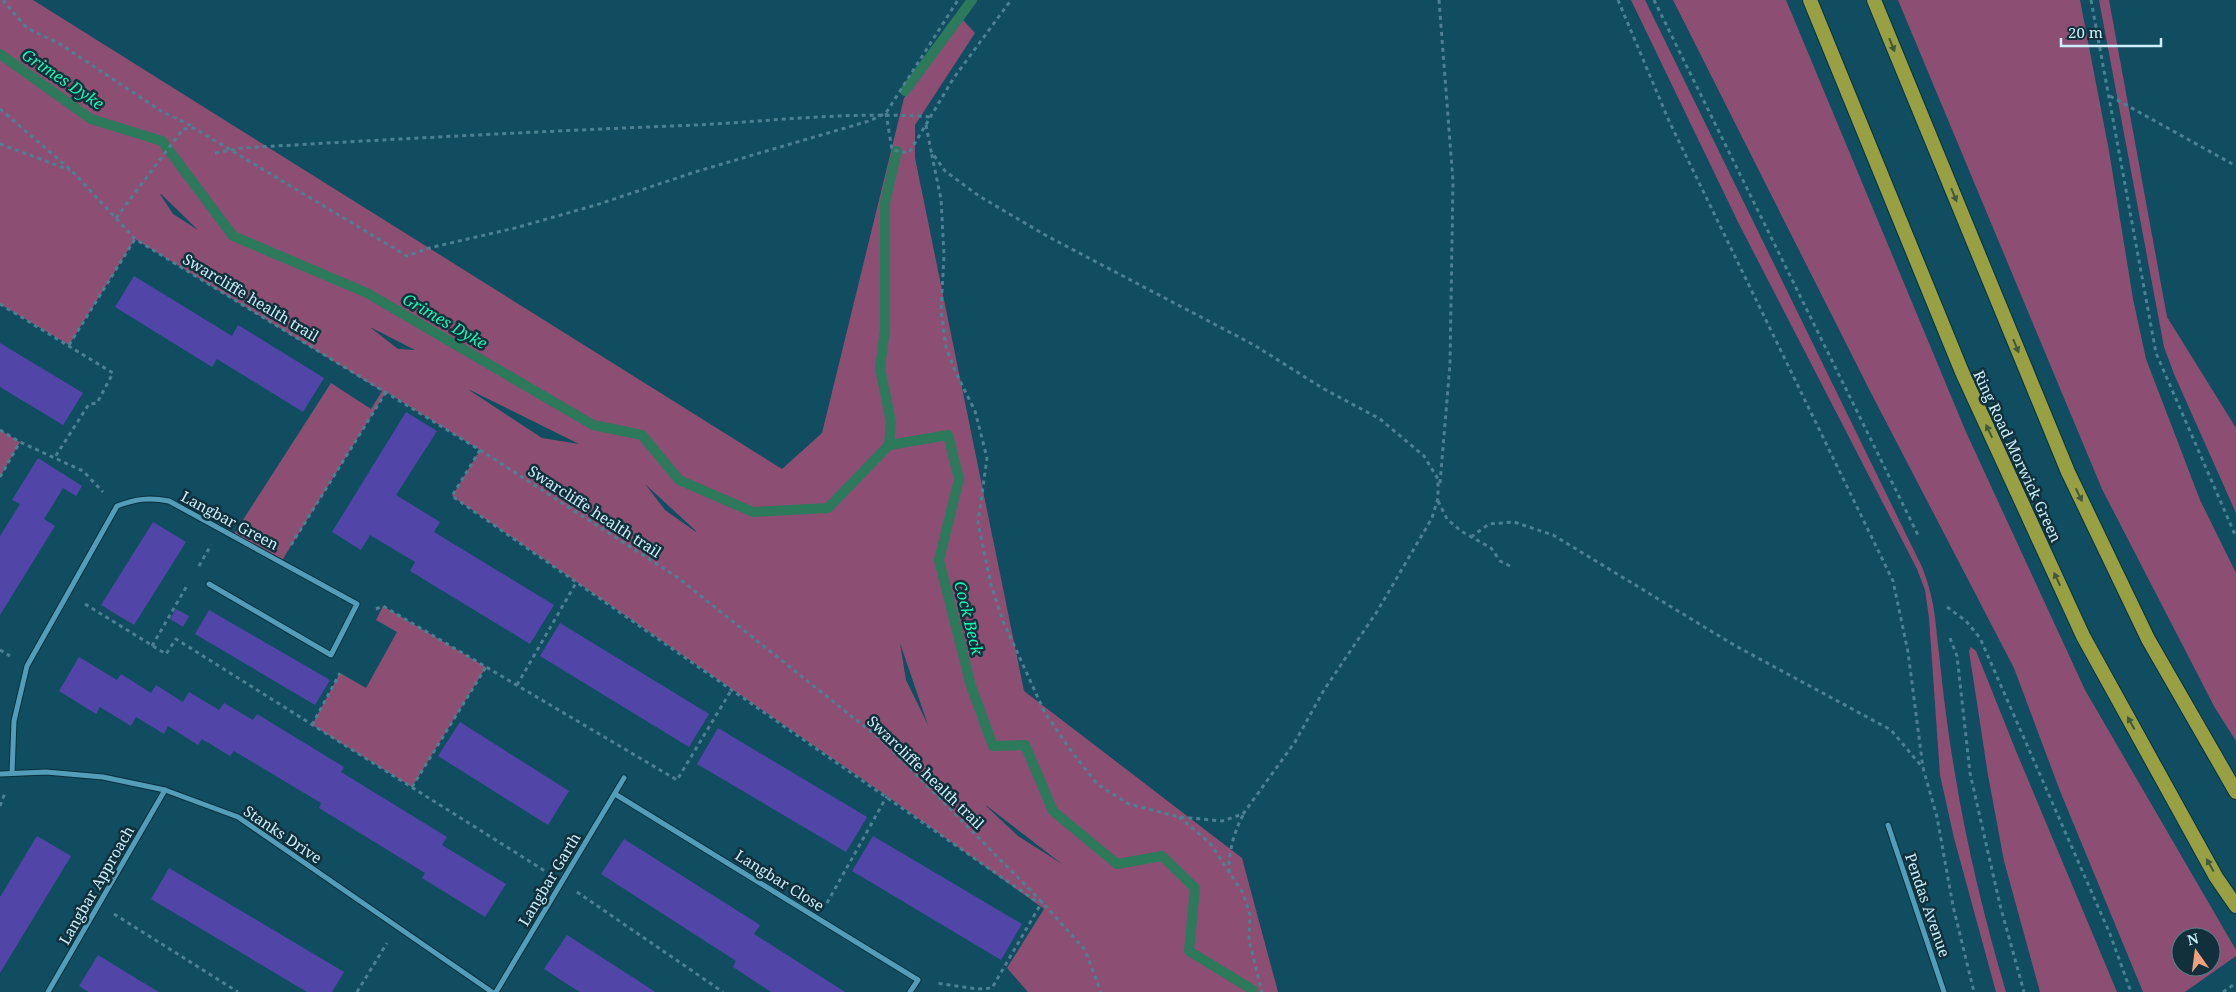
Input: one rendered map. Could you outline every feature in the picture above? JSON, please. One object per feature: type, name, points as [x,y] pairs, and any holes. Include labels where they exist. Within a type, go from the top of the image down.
[{"type":"highway","name":"Ring Road Morwick Green","points":[[1810,0],[1962,372],[2079,627],[2216,877],[2236,906]]},
{"type":"highway","points":[[1874,0],[2068,472],[2148,639],[2236,792]]},
{"type":"street","name":"Langbar Green","points":[[117,506],[137,498],[152,497],[169,501],[220,531],[357,604]]},
{"type":"street","points":[[12,773],[14,721],[27,666],[117,506]]},
{"type":"street","points":[[208,584],[331,655],[357,604]]},
{"type":"street","name":"Stanks Drive","points":[[0,774],[46,772],[103,777],[165,790],[238,817],[397,928],[494,992]]},
{"type":"street","name":"Langbar Garth","points":[[494,992],[624,778]]},
{"type":"street","name":"Langbar Approach","points":[[48,992],[165,790]]},
{"type":"street","name":"Langbar Close","points":[[615,794],[918,980]]},
{"type":"street","name":"Pendas Avenue","points":[[1888,825],[1944,992]]},
{"type":"street","points":[[910,992],[918,980]]},
{"type":"path","points":[[5,0],[4,2],[27,28],[60,44],[162,111],[232,150],[407,256],[429,248],[514,228],[596,205],[695,172],[886,114],[958,0]]},
{"type":"path","points":[[886,114],[892,150],[909,153],[953,80],[1011,0]]},
{"type":"path","points":[[1229,874],[1229,855],[1233,835],[1243,814],[1295,742],[1324,690],[1378,610],[1432,518],[1438,499],[1450,364],[1453,181],[1439,0]]},
{"type":"path","points":[[1618,0],[1674,130],[1893,582],[1908,652],[1923,768],[1937,817],[1953,906],[1974,992]]},
{"type":"path","points":[[1654,0],[1919,537]]},
{"type":"path","points":[[2091,0],[2156,353],[2236,537]]},
{"type":"path","points":[[2110,95],[2236,166]]},
{"type":"path","points":[[0,109],[72,171]]},
{"type":"path","points":[[215,154],[232,150],[416,137],[886,114],[931,116]]},
{"type":"path","points":[[926,125],[942,199],[944,255],[942,311],[946,347],[954,371],[975,411],[987,458],[978,523],[991,585],[1003,621],[1044,711],[1068,748],[1097,784],[1129,804],[1179,818],[1222,822],[1243,814]]},
{"type":"path","points":[[116,218],[176,138],[183,130],[194,128]]},
{"type":"path","name":"Swarcliffe health trail","points":[[0,144],[72,171],[135,239],[480,450],[677,577],[884,742],[1042,902],[1086,950],[1101,992]]},
{"type":"path","points":[[931,151],[945,171],[988,201],[1047,236],[1254,345],[1324,389],[1380,419],[1424,456],[1438,479],[1438,499],[1448,518],[1471,537],[1491,548],[1500,560],[1510,566]]},
{"type":"path","points":[[69,345],[135,239]]},
{"type":"path","points":[[0,304],[113,372],[97,403],[89,404],[55,457]]},
{"type":"path","points":[[280,562],[386,392]]},
{"type":"path","points":[[0,430],[20,442],[83,471],[117,506]]},
{"type":"path","points":[[0,476],[20,442]]},
{"type":"path","points":[[480,450],[452,496],[1036,901],[1042,902],[992,990],[918,980]]},
{"type":"path","points":[[1471,537],[1489,524],[1514,522],[1553,535],[1734,645],[1891,730],[1923,768]]},
{"type":"path","points":[[516,685],[576,583]]},
{"type":"path","points":[[67,592],[166,654],[176,639],[562,882],[723,992]]},
{"type":"path","points":[[357,604],[375,609],[383,606],[677,780],[732,689]]},
{"type":"path","points":[[1947,607],[1966,621],[1980,638],[2110,934],[2131,992]]},
{"type":"path","points":[[152,646],[162,630]]},
{"type":"path","points":[[1950,638],[1957,656],[1970,772],[2000,905],[2024,992]]},
{"type":"path","points":[[412,787],[486,667]]},
{"type":"path","points":[[818,918],[887,796]]},
{"type":"path","points":[[1179,818],[1210,843],[1243,893],[1250,916],[1249,940],[1262,992]]},
{"type":"path","points":[[99,905],[238,992]]},
{"type":"path","points":[[357,992],[397,928]]},
{"type":"path","points":[[2223,992],[2236,983]]},
{"type":"shaded area","points":[[0,0],[33,0],[782,469],[822,433],[904,98],[963,20],[975,33],[915,125],[915,158],[1024,691],[1242,858],[1278,992],[1028,992],[1007,968],[1044,909],[887,796],[452,496],[480,450],[386,392],[281,562],[232,537],[331,383],[371,409],[382,391],[135,239],[69,345],[0,304]],"holes":[[[160,194],[198,230],[173,214]],[[371,328],[372,328],[415,350],[398,349]],[[469,390],[470,390],[579,444],[542,438]],[[645,484],[696,532],[665,510]],[[900,643],[928,725],[906,680]],[[986,806],[987,806],[1062,864],[1018,836]]]},
{"type":"shaded area","points":[[1631,0],[1645,0],[1922,567],[1930,590],[1934,610],[1948,729],[1965,829],[1984,911],[2006,992],[1996,992],[1954,838],[1940,775],[1929,618],[1925,590],[1917,569],[1738,222]]},
{"type":"shaded area","points":[[1673,0],[1786,0],[1966,432],[2085,690],[2236,950],[2236,956],[2221,967],[2221,927],[2171,927],[2171,977],[2206,977],[2185,992],[2143,992],[2060,791],[2014,668],[1870,391]]},
{"type":"shaded area","points":[[1898,0],[2080,0],[2109,151],[2133,299],[2146,359],[2200,500],[2236,573],[2236,741],[2215,708],[2102,489]]},
{"type":"shaded area","points":[[2099,0],[2109,0],[2167,317],[2236,428],[2236,513],[2174,374],[2164,347]]},
{"type":"shaded area","points":[[0,430],[20,442],[0,477]]},
{"type":"shaded area","points":[[383,606],[486,667],[412,787],[312,725],[340,673],[366,688],[397,632],[376,620]]},
{"type":"shaded area","points":[[1971,647],[1976,651],[2117,992],[2040,992],[2004,861],[1988,775],[1969,651]]},
{"type":"building","points":[[134,276],[232,336],[238,325],[324,378],[303,412],[217,359],[212,367],[115,307]]},
{"type":"building","points":[[0,343],[83,393],[63,425],[0,387]]},
{"type":"building","points":[[406,412],[437,431],[396,495],[440,522],[434,532],[554,605],[530,644],[410,571],[415,562],[370,535],[361,550],[332,532]]},
{"type":"building","points":[[38,458],[82,486],[76,496],[63,488],[44,519],[55,526],[0,615],[0,536],[20,504],[12,500]]},
{"type":"building","points":[[153,522],[186,542],[134,625],[101,605]]},
{"type":"building","points":[[176,609],[189,616],[183,627],[170,619]]},
{"type":"building","points":[[209,610],[330,680],[315,705],[195,634]]},
{"type":"building","points":[[560,623],[709,714],[689,747],[540,656]]},
{"type":"building","points":[[79,657],[117,680],[121,674],[151,693],[156,685],[183,702],[189,692],[219,710],[224,703],[253,720],[257,714],[344,767],[341,772],[447,837],[442,845],[506,884],[485,917],[422,878],[425,873],[319,808],[321,803],[234,751],[230,756],[202,739],[198,745],[168,726],[164,734],[136,717],[131,726],[100,707],[96,714],[59,691]]},
{"type":"building","points":[[460,722],[569,791],[548,825],[438,756]]},
{"type":"building","points":[[718,728],[867,817],[846,852],[697,764]]},
{"type":"building","points":[[37,836],[71,856],[0,973],[0,897]]},
{"type":"building","points":[[873,836],[1022,924],[1001,960],[852,871]]},
{"type":"building","points":[[624,839],[760,925],[754,934],[845,992],[771,992],[733,967],[736,961],[601,874]]},
{"type":"building","points":[[169,868],[344,972],[332,992],[307,992],[151,899]]},
{"type":"building","points":[[567,935],[655,992],[580,992],[570,986],[544,969]]},
{"type":"building","points":[[98,955],[159,992],[89,992],[79,986]]},
{"type":"waterway","points":[[905,91],[972,0]]},
{"type":"waterway","name":"Grimes Dyke","points":[[0,54],[91,119],[162,141],[233,236],[367,293],[593,425],[642,435],[679,480],[753,512],[828,508],[889,445]]},
{"type":"waterway","name":"Cock Beck","points":[[889,445],[891,422],[880,368],[885,330],[885,203],[897,151]]},
{"type":"waterway","name":"Cock Beck","points":[[889,445],[948,435],[959,479],[939,560],[971,686],[993,746],[1025,745],[1053,811],[1117,864],[1162,856],[1195,888],[1189,951],[1253,990],[1253,992]]}]
